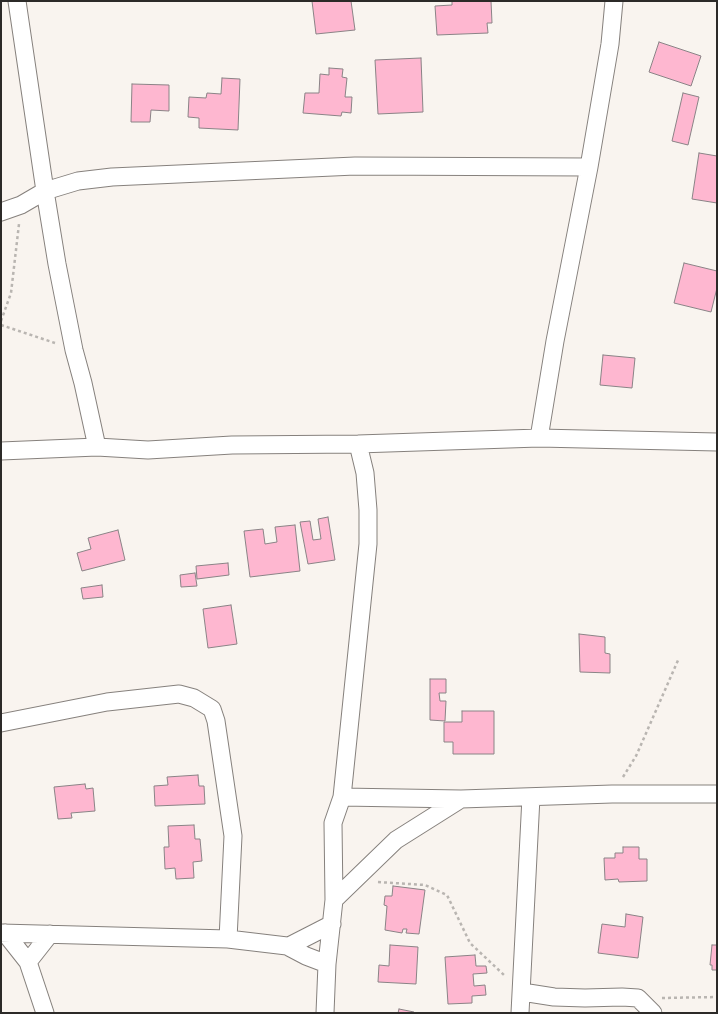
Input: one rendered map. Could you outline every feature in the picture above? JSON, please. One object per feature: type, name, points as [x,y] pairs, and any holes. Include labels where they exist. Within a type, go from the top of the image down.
[{"type":"street","points":[[17,1],[45,191],[74,350],[97,446]]},
{"type":"street","points":[[539,438],[555,341],[589,167],[610,44],[614,1]]},
{"type":"street","points":[[1,212],[21,205],[45,191],[78,181],[112,177],[355,166],[589,167]]},
{"type":"street","points":[[1,452],[97,446],[148,450],[232,445],[358,444],[539,438],[717,442]]},
{"type":"street","points":[[325,1013],[327,964],[334,900],[333,823],[342,797],[368,544],[368,510],[365,473],[358,444]]},
{"type":"street","points":[[1,723],[107,702],[179,694],[194,698],[212,709],[216,722],[233,836],[228,939]]},
{"type":"street","points":[[342,797],[461,799],[612,794],[717,794]]},
{"type":"street","points":[[520,1013],[531,797]]},
{"type":"street","points":[[334,900],[396,840],[461,799]]},
{"type":"street","points":[[289,946],[332,924]]},
{"type":"street","points":[[3,933],[228,939],[289,946],[306,956],[327,964]]},
{"type":"street","points":[[3,933],[28,962],[46,1013]]},
{"type":"street","points":[[28,962],[50,934]]},
{"type":"street","points":[[522,992],[585,998],[638,998],[654,1013]]},
{"type":"path","points":[[1,321],[11,293],[21,205]]},
{"type":"path","points":[[1,325],[74,350]]},
{"type":"path","points":[[612,794],[636,756],[679,658]]},
{"type":"path","points":[[354,881],[425,885],[447,896],[470,943],[522,992]]},
{"type":"path","points":[[638,998],[717,997]]},
{"type":"building","points":[[312,1],[351,1],[355,30],[316,34]]},
{"type":"building","points":[[452,1],[491,1],[492,23],[487,23],[488,33],[437,35],[435,6],[452,5]]},
{"type":"building","points":[[659,42],[701,56],[691,86],[649,72]]},
{"type":"building","points":[[421,58],[423,112],[378,114],[375,60]]},
{"type":"building","points":[[329,68],[343,69],[342,77],[347,78],[345,97],[352,97],[351,113],[342,112],[341,116],[303,113],[305,93],[319,93],[320,74],[329,75]]},
{"type":"building","points":[[222,78],[240,79],[238,130],[199,128],[199,118],[188,117],[189,97],[206,98],[207,93],[221,94]]},
{"type":"building","points":[[132,84],[169,85],[169,111],[151,110],[150,122],[131,122]]},
{"type":"building","points":[[683,93],[699,97],[688,145],[672,141]]},
{"type":"building","points":[[699,153],[717,156],[717,203],[692,199]]},
{"type":"building","points":[[684,263],[717,271],[717,288],[711,312],[674,303]]},
{"type":"building","points":[[603,355],[635,358],[632,388],[600,385]]},
{"type":"building","points":[[328,517],[335,560],[308,564],[300,522],[310,521],[313,540],[321,539],[318,519]]},
{"type":"building","points":[[295,525],[300,571],[250,577],[244,531],[263,529],[265,544],[277,542],[275,527]]},
{"type":"building","points":[[118,530],[125,560],[82,571],[77,553],[91,549],[88,538]]},
{"type":"building","points":[[228,563],[229,575],[197,579],[196,566]]},
{"type":"building","points":[[195,573],[197,586],[181,587],[180,575]]},
{"type":"building","points":[[102,585],[103,597],[83,599],[81,588]]},
{"type":"building","points":[[231,605],[237,644],[208,648],[203,609]]},
{"type":"building","points":[[579,634],[605,637],[605,653],[610,654],[610,673],[580,672]]},
{"type":"building","points":[[430,679],[446,679],[446,693],[439,693],[440,701],[446,701],[445,721],[430,720]]},
{"type":"building","points":[[462,711],[494,711],[494,754],[453,754],[453,742],[444,742],[444,722],[462,722]]},
{"type":"building","points":[[198,775],[199,786],[204,786],[205,804],[155,806],[154,786],[168,785],[167,777]]},
{"type":"building","points":[[85,784],[86,789],[93,788],[95,811],[71,813],[72,818],[58,819],[54,787]]},
{"type":"building","points":[[194,825],[195,839],[200,839],[202,861],[193,862],[194,878],[176,879],[175,868],[165,869],[164,847],[169,847],[168,826]]},
{"type":"building","points":[[623,847],[639,847],[639,859],[647,859],[647,881],[619,882],[618,879],[605,880],[604,858],[615,858],[615,853],[623,853]]},
{"type":"building","points":[[393,886],[425,890],[419,934],[406,933],[407,929],[403,929],[402,933],[385,930],[387,906],[384,905],[385,896],[392,896]]},
{"type":"building","points":[[626,914],[643,917],[638,958],[598,953],[602,924],[625,927]]},
{"type":"building","points":[[390,945],[418,947],[416,984],[378,982],[379,965],[389,966]]},
{"type":"building","points":[[712,945],[717,945],[717,970],[712,970],[712,965],[710,965]]},
{"type":"building","points":[[475,955],[476,966],[486,966],[487,973],[473,974],[474,986],[485,985],[486,995],[472,996],[472,1003],[448,1004],[445,957]]},
{"type":"building","points":[[399,1009],[414,1012],[414,1013],[398,1013]]}]
